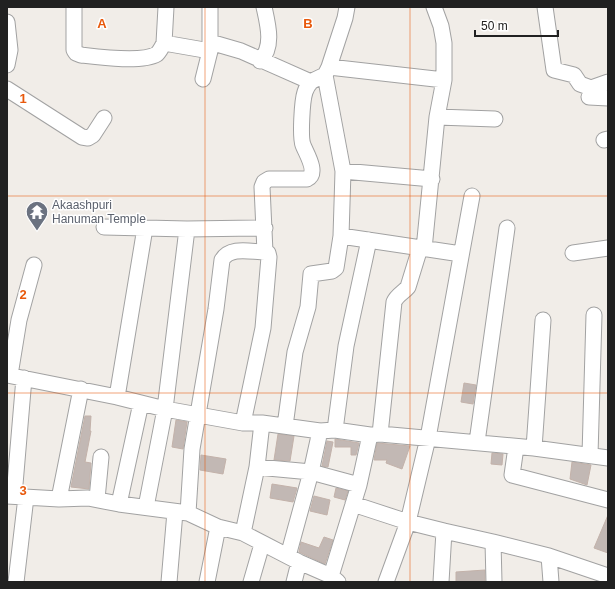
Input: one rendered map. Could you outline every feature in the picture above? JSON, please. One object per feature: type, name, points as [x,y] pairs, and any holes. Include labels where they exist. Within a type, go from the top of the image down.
[{"type":"street","points":[[74,7],[74,50],[76,54],[118,59],[148,57],[158,53],[164,43],[166,7]]},
{"type":"street","points":[[203,79],[210,46],[210,7]]},
{"type":"street","points":[[260,61],[265,56],[269,48],[268,24],[264,7]]},
{"type":"street","points":[[284,426],[295,352],[308,307],[311,274],[332,271],[336,268],[341,236],[343,171],[327,71],[347,7]]},
{"type":"street","points":[[15,496],[59,499],[88,498],[119,504],[182,512],[218,527],[243,533],[262,544],[334,579],[353,504],[375,435],[394,302],[396,296],[405,291],[408,287],[422,248],[432,179],[437,117],[444,80],[444,43],[441,26],[434,7]]},
{"type":"street","points":[[545,8],[554,70],[574,75],[580,84],[591,88],[608,82]]},
{"type":"street","points":[[7,22],[10,50],[7,65]]},
{"type":"street","points":[[164,43],[210,46],[241,51],[260,61],[311,82]]},
{"type":"street","points":[[243,423],[263,328],[269,257],[265,252],[262,187],[264,182],[269,179],[310,177],[310,161],[303,146],[302,134],[304,93],[311,82],[327,71],[444,80]]},
{"type":"street","points":[[7,89],[82,137],[88,138],[93,135],[104,118]]},
{"type":"street","points":[[589,97],[608,98]]},
{"type":"street","points":[[437,117],[495,119]]},
{"type":"street","points":[[343,171],[432,179]]},
{"type":"street","points":[[386,582],[408,522],[428,438],[472,196]]},
{"type":"street","points":[[104,227],[187,229],[265,228]]},
{"type":"street","points":[[117,397],[145,228]]},
{"type":"street","points":[[477,442],[507,228]]},
{"type":"street","points":[[146,507],[165,409],[187,229]]},
{"type":"street","points":[[341,236],[461,254]]},
{"type":"street","points":[[294,582],[293,559],[311,472],[327,431],[369,240]]},
{"type":"street","points":[[573,253],[608,248]]},
{"type":"street","points":[[169,582],[216,309],[222,260],[225,254],[232,251],[265,252]]},
{"type":"street","points":[[16,582],[14,376],[19,320],[34,265]]},
{"type":"street","points":[[590,455],[594,315]]},
{"type":"street","points":[[534,448],[543,320]]},
{"type":"street","points":[[14,376],[117,397],[165,409],[243,423],[262,423],[327,431],[477,442],[608,458]]},
{"type":"street","points":[[59,499],[80,390]]},
{"type":"street","points":[[119,504],[141,404]]},
{"type":"street","points":[[243,533],[257,467],[262,423]]},
{"type":"street","points":[[516,447],[512,475],[608,500]]},
{"type":"street","points":[[97,499],[101,458]]},
{"type":"street","points":[[257,467],[311,472],[359,485]]},
{"type":"street","points":[[353,504],[408,522],[549,556],[608,576]]},
{"type":"street","points":[[207,582],[218,527]]},
{"type":"street","points":[[441,582],[444,531]]},
{"type":"street","points":[[493,542],[494,582]]},
{"type":"street","points":[[251,582],[262,544]]},
{"type":"street","points":[[549,556],[551,582]]},
{"type":"building","points":[[464,383],[476,385],[473,404],[461,402]]},
{"type":"building","points":[[85,416],[91,416],[91,431],[85,462],[91,463],[89,489],[71,487]]},
{"type":"building","points":[[176,420],[187,422],[183,449],[172,447]]},
{"type":"building","points":[[278,434],[294,436],[290,461],[274,460]]},
{"type":"building","points":[[335,439],[359,443],[356,455],[351,455],[351,447],[335,447]]},
{"type":"building","points":[[327,441],[333,442],[328,467],[322,466]]},
{"type":"building","points":[[377,443],[410,446],[402,469],[386,463],[387,460],[374,460]]},
{"type":"building","points":[[492,453],[503,454],[502,465],[491,464]]},
{"type":"building","points":[[201,455],[226,459],[223,474],[200,470]]},
{"type":"building","points":[[572,462],[591,465],[587,485],[570,479]]},
{"type":"building","points":[[272,484],[297,488],[293,502],[270,498]]},
{"type":"building","points":[[336,488],[348,491],[345,500],[334,497]]},
{"type":"building","points":[[314,496],[330,500],[327,515],[310,511]]},
{"type":"building","points":[[608,515],[608,553],[594,548]]},
{"type":"building","points":[[324,537],[333,540],[325,564],[299,552],[301,542],[319,548]]},
{"type":"building","points":[[485,570],[485,582],[456,582],[456,572]]},
{"type":"place","name":"Akaashpuri Hanuman Temple","points":[[37,232]]}]
